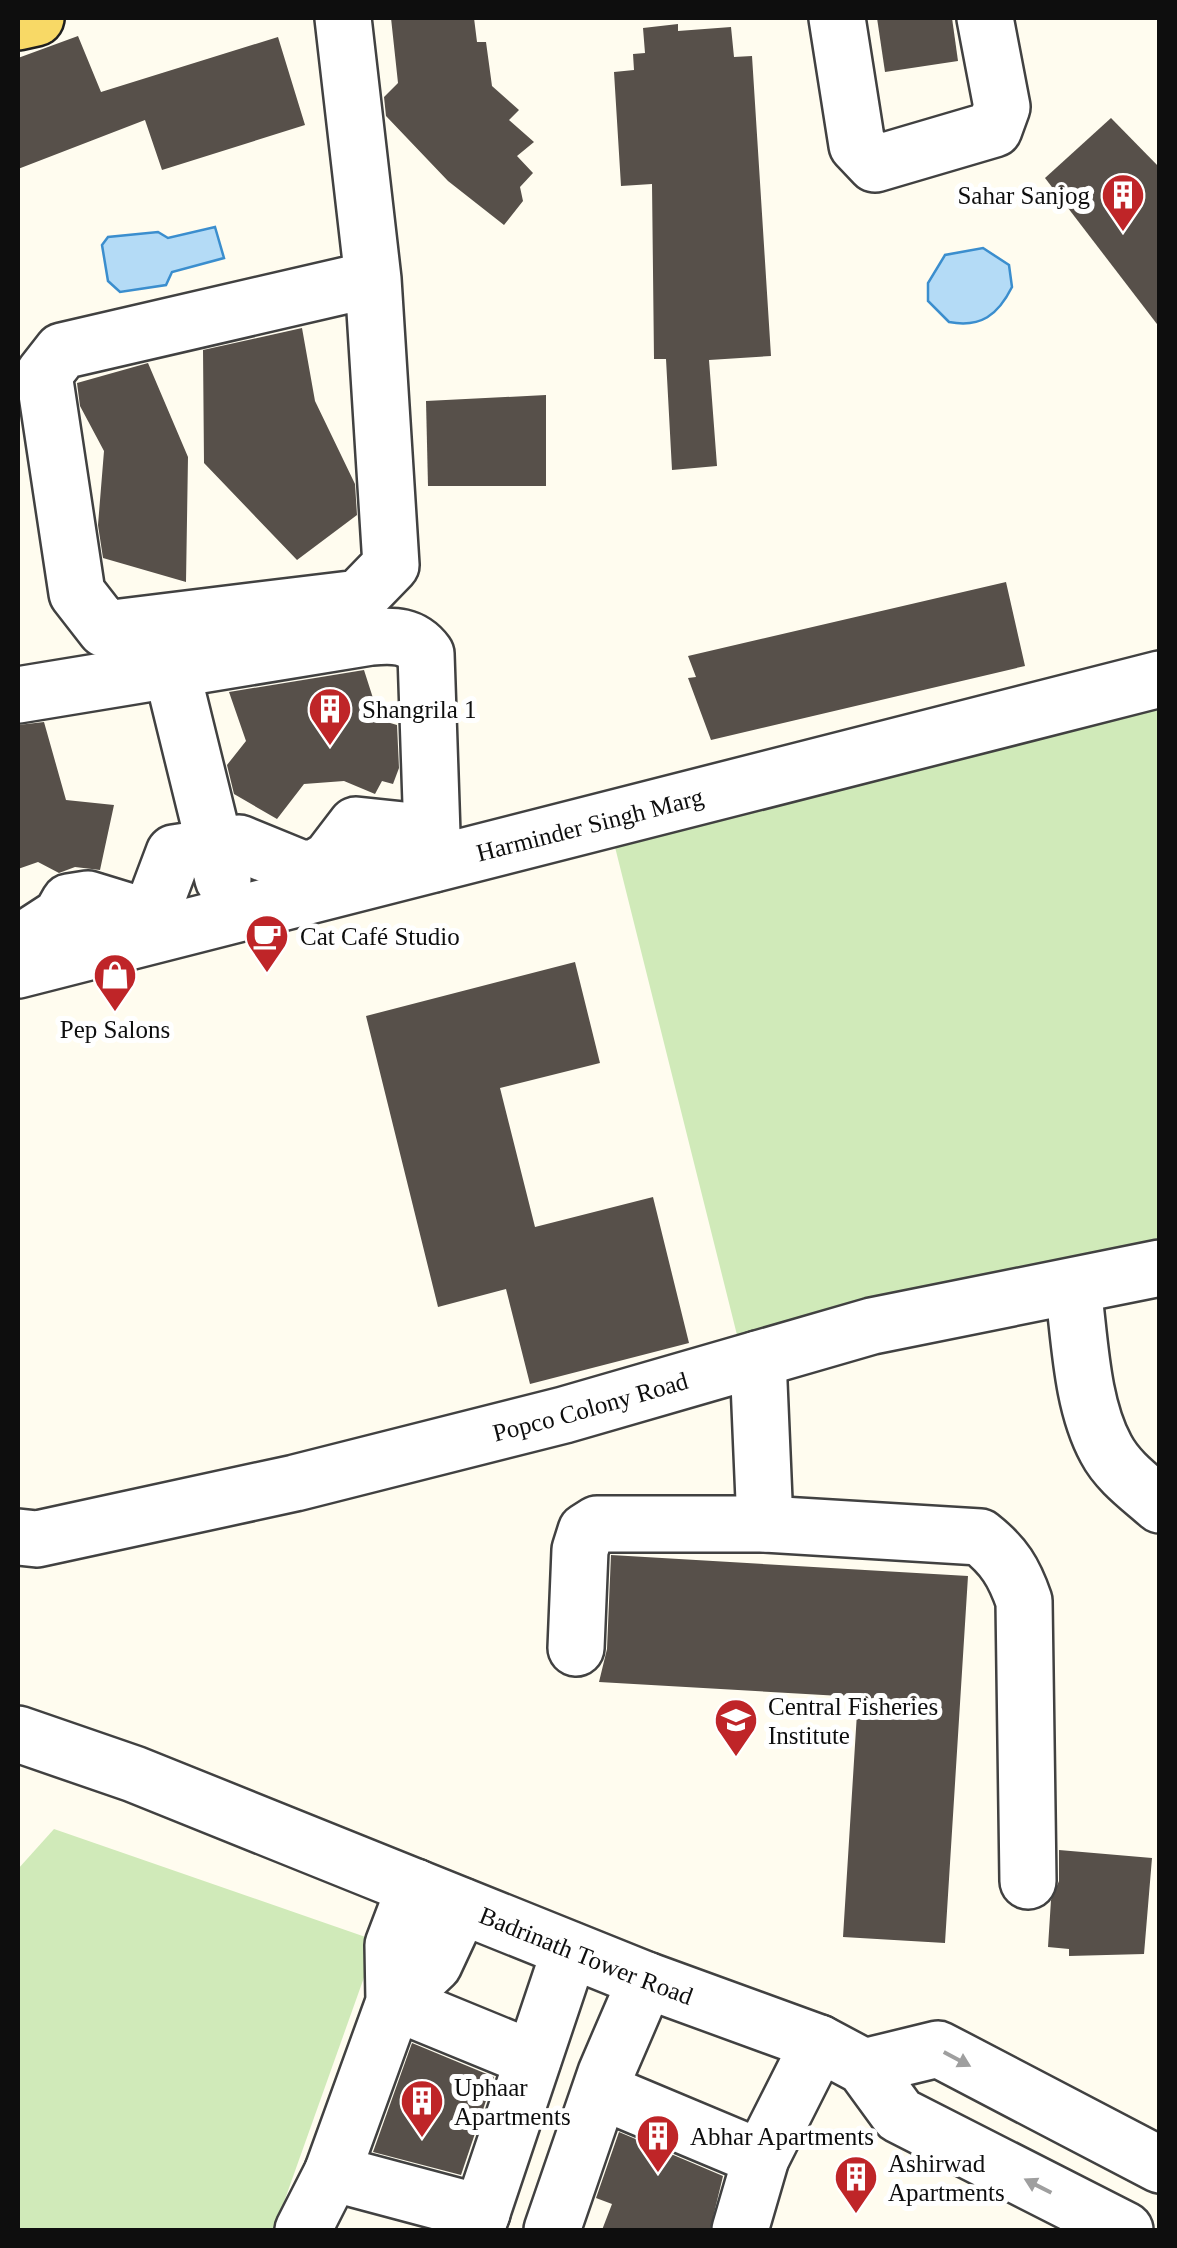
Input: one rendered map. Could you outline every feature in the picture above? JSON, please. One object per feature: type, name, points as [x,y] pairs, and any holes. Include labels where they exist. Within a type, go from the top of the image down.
[{"type":"main road","points":[[18,22],[36,18]]},
{"type":"street","points":[[343,18],[373,279],[390,565],[360,598],[105,629],[77,593],[44,374],[62,351],[373,279]]},
{"type":"street","points":[[836,18],[857,145],[875,164],[994,128],[1002,107],[985,18]]},
{"type":"street","points":[[18,695],[372,636],[392,635],[416,641],[426,654],[432,849],[356,824],[330,858],[315,868],[300,868],[239,843],[174,853],[154,906],[137,914],[88,899],[69,902],[61,916],[18,944]]},
{"type":"street","points":[[171,668],[232,916]]},
{"type":"street","name":"Harminder Singh Marg","points":[[18,970],[232,916],[432,849],[1160,678]]},
{"type":"street","name":"Popco Colony Road","points":[[18,1536],[37,1538],[294,1483],[564,1415],[872,1326],[1160,1268]]},
{"type":"street","points":[[1073,1288],[1094,1415],[1106,1450],[1131,1481],[1160,1505]]},
{"type":"street","points":[[758,1360],[764,1524]]},
{"type":"street","points":[[576,1648],[580,1550],[586,1531],[597,1524],[764,1524],[980,1538],[1001,1554],[1015,1574],[1024,1601],[1028,1881]]},
{"type":"street","name":"Badrinath Tower Road","points":[[18,1734],[134,1774],[842,2055]]},
{"type":"street","points":[[438,1896],[394,1945],[394,2002],[323,2213],[478,2222],[570,1950]]},
{"type":"street","points":[[552,2230],[601,2090],[646,1980]]},
{"type":"street","points":[[394,2002],[533,2059]]},
{"type":"street","points":[[740,2230],[762,2158],[842,2055],[938,2049],[1160,2165]]},
{"type":"street","points":[[842,2055],[900,2115],[1125,2230]]},
{"type":"street","points":[[601,2090],[762,2158]]},
{"type":"green space","points":[[1159,691],[1159,1244],[741,1351],[610,827]]},
{"type":"green space","points":[[54,1829],[377,1941],[274,2230],[18,2230],[18,1869]]},
{"type":"water","points":[[215,227],[224,258],[172,272],[166,285],[120,292],[108,281],[102,245],[108,237],[158,232],[168,238]]},
{"type":"water","points":[[983,248],[1009,265],[1012,287],[1001,305],[987,317],[970,323],[949,322],[928,301],[928,283],[945,255]]},
{"type":"building","points":[[391,18],[474,18],[477,42],[486,42],[492,86],[519,110],[509,120],[534,142],[517,156],[533,173],[520,187],[523,201],[504,225],[448,181],[386,116],[384,97],[398,83]]},
{"type":"building","points":[[877,18],[952,18],[958,61],[885,72]]},
{"type":"building","points":[[678,24],[678,31],[731,27],[734,57],[752,56],[771,356],[709,360],[717,466],[672,470],[666,359],[654,359],[652,184],[621,186],[614,72],[634,70],[633,54],[645,53],[643,28]]},
{"type":"building","points":[[78,36],[101,92],[278,37],[305,125],[162,170],[145,120],[18,169],[18,58]]},
{"type":"building","name":"Sahar Sanjog","points":[[1111,118],[1160,168],[1160,328],[1045,178]]},
{"type":"building","points":[[302,328],[315,401],[355,484],[357,515],[297,560],[204,463],[203,350]]},
{"type":"building","points":[[148,363],[188,457],[186,582],[103,558],[98,525],[104,451],[80,406],[77,383]]},
{"type":"building","points":[[546,395],[546,486],[428,486],[426,401]]},
{"type":"building","points":[[1006,582],[1025,666],[711,740],[688,678],[696,677],[688,656]]},
{"type":"building","name":"Shangrila 1","points":[[364,670],[380,720],[397,725],[399,768],[393,784],[382,781],[375,794],[344,781],[304,784],[277,819],[234,794],[227,765],[246,741],[229,692]]},
{"type":"building","points":[[44,722],[66,800],[114,805],[100,870],[75,867],[59,873],[38,862],[18,869],[18,725]]},
{"type":"building","points":[[575,962],[600,1063],[500,1088],[535,1227],[653,1197],[689,1343],[530,1384],[506,1289],[438,1307],[366,1016]]},
{"type":"building","points":[[611,1555],[968,1576],[945,1943],[843,1937],[858,1697],[599,1682],[607,1649]]},
{"type":"building","points":[[1059,1850],[1152,1858],[1144,1954],[1069,1956],[1069,1949],[1048,1947],[1051,1900],[1059,1881]]},
{"type":"building","points":[[412,2043],[494,2077],[461,2175],[373,2152]]},
{"type":"building","name":"Abhar Apartments","points":[[619,2132],[723,2176],[710,2230],[602,2230],[612,2204],[596,2198]]},
{"type":"place","name":"Sahar Sanjog","points":[[1123,233]]},
{"type":"place","name":"Shangrila 1","points":[[330,747]]},
{"type":"place","name":"Cat Café Studio","points":[[267,974]]},
{"type":"place","name":"Pep Salons","points":[[115,1013]]},
{"type":"place","name":"Central Fisheries Institute","points":[[736,1758]]},
{"type":"place","name":"Uphaar Apartments","points":[[422,2139]]},
{"type":"place","name":"Abhar Apartments","points":[[658,2174]]},
{"type":"place","name":"Ashirwad Apartments","points":[[856,2215]]}]
